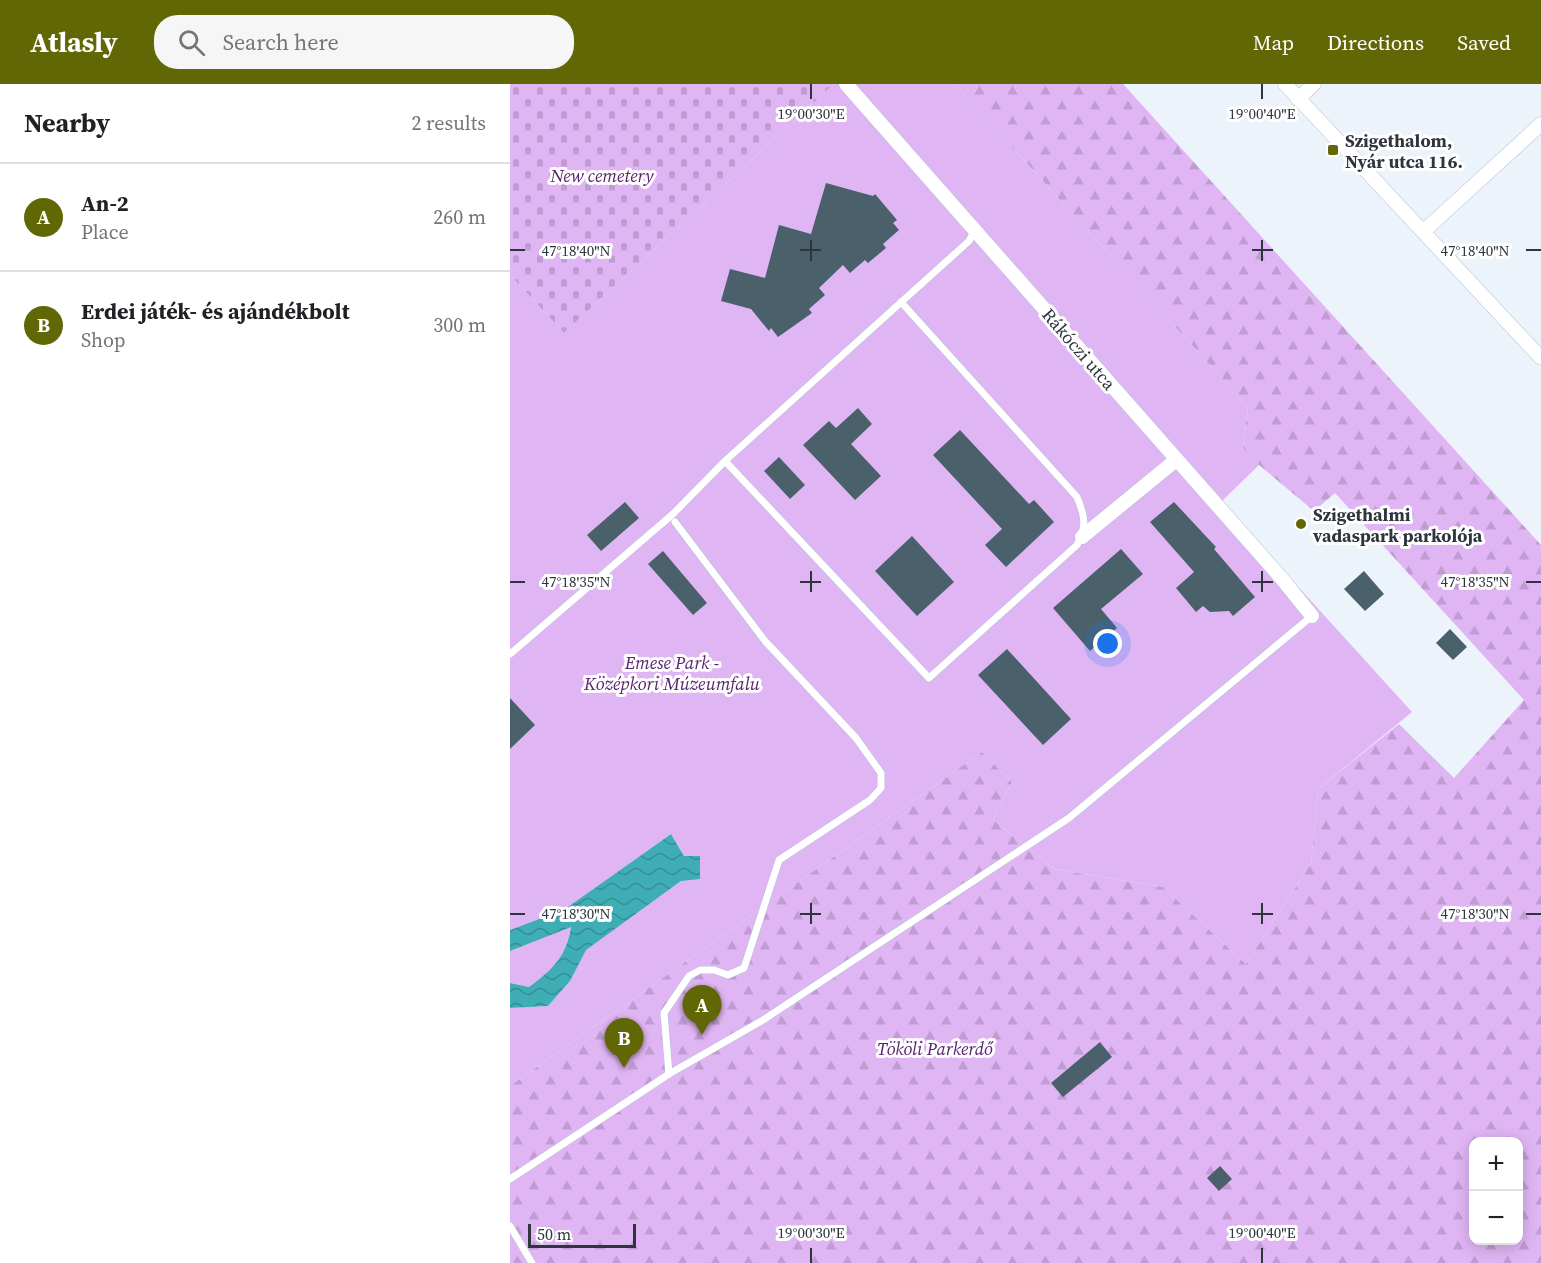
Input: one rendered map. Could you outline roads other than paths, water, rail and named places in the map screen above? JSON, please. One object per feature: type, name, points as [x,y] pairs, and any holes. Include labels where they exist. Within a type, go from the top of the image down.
[{"type":"street","name":"Rákóczi utca","points":[[846,84],[1312,616]]},
{"type":"street","points":[[1285,84],[1541,358]]},
{"type":"street","points":[[1298,99],[1314,84]]},
{"type":"street","points":[[1424,231],[1541,124]]},
{"type":"street","points":[[1082,537],[1176,460]]},
{"type":"lane","points":[[510,654],[673,514],[725,461],[969,241],[975,231]]},
{"type":"lane","points":[[725,461],[929,678],[1077,545],[1085,530],[1084,514],[1077,497],[901,302]]},
{"type":"lane","points":[[669,1074],[664,1013],[689,976],[700,970],[714,970],[728,975],[744,968],[779,860],[870,800],[881,788],[881,772],[856,738],[765,641],[675,522]]},
{"type":"lane","points":[[510,1179],[669,1074],[763,1020],[1069,818],[1312,616]]},
{"type":"lane","points":[[510,1226],[532,1263]]},
{"type":"water","points":[[671,834],[684,856],[700,856],[700,879],[681,881],[586,950],[570,981],[548,1006],[510,1008],[510,983],[529,987],[545,974],[562,954],[571,927],[510,951],[510,930],[565,909]]},
{"type":"place","name":"Szigethalom, Nyár utca 116.","points":[[1333,150]]},
{"type":"place","name":"Szigethalmi vadaspark parkolója","points":[[1301,524]]},
{"type":"place","name":"An-2","points":[[702,1035]]},
{"type":"place","name":"Erdei játék- és ajándékbolt","points":[[624,1068]]},
{"type":"park label","name":"New cemetery","points":[[602,175]]},
{"type":"park label","name":"Emese Park - Középkori Múzeumfalu","points":[[672,672]]},
{"type":"park label","name":"Tököli Parkerdő","points":[[935,1048]]}]
